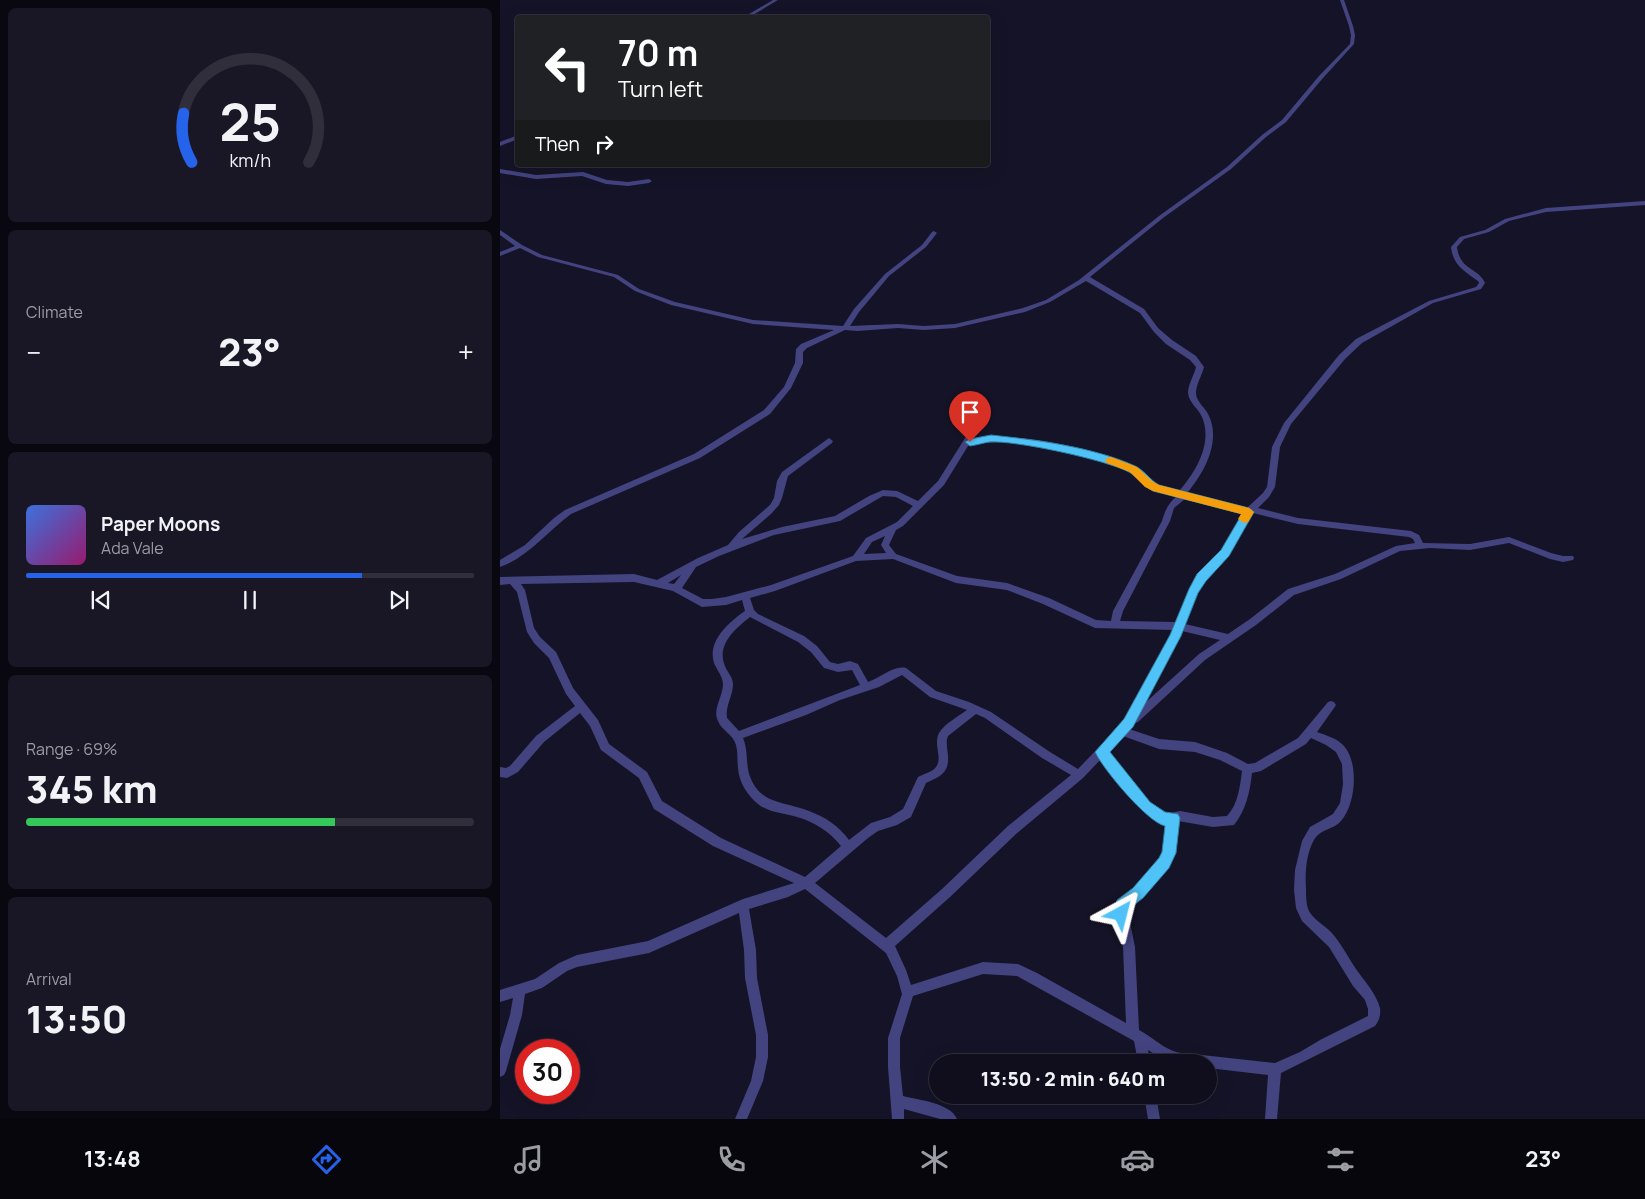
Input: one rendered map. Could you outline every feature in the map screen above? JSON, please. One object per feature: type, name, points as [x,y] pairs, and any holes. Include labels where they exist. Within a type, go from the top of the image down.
[{"type":"street","points":[[749,15],[776,0]]},
{"type":"street","points":[[500,232],[520,246],[540,256],[616,276],[637,290],[697,311],[753,322],[857,329],[898,326],[924,328],[955,326],[1025,310],[1048,301],[1086,278],[1161,217],[1229,168],[1264,136],[1284,121],[1306,98],[1312,87],[1352,44],[1351,26],[1342,0]]},
{"type":"street","points":[[500,144],[515,138]]},
{"type":"street","points":[[500,171],[536,178],[583,174],[606,182],[628,184],[649,181]]},
{"type":"street","points":[[1125,727],[1179,626],[1193,592],[1202,578],[1225,553],[1250,510],[1266,495],[1271,487],[1276,447],[1288,423],[1325,377],[1359,341],[1431,302],[1479,288],[1482,283],[1481,280],[1460,264],[1456,256],[1454,247],[1459,240],[1487,231],[1507,220],[1546,210],[1645,203]]},
{"type":"street","points":[[500,564],[528,547],[556,520],[568,512],[697,456],[767,412],[787,388],[799,362],[799,352],[804,346],[846,327],[856,311],[887,275],[924,246],[934,232]]},
{"type":"street","points":[[500,254],[520,246]]},
{"type":"street","points":[[1086,278],[1142,311],[1156,330],[1192,358],[1200,367],[1192,388],[1192,395],[1206,417],[1209,434],[1208,450],[1196,477],[1182,495],[1172,503],[1167,512],[1166,521],[1118,611],[1115,625]]},
{"type":"street","points":[[856,558],[869,540],[892,529],[941,483],[975,429]]},
{"type":"street","points":[[966,444],[991,439],[1039,444],[1093,456],[1133,470],[1148,484],[1156,488],[1298,521],[1411,534],[1416,537],[1420,546]]},
{"type":"street","points":[[732,546],[742,534],[774,506],[780,495],[782,478],[785,474],[829,441]]},
{"type":"street","points":[[660,583],[697,562],[732,546],[774,532],[836,519],[852,513],[875,496],[885,493],[900,496],[919,505]]},
{"type":"street","points":[[892,529],[885,545],[893,556]]},
{"type":"street","points":[[886,946],[946,893],[1012,830],[1079,775],[1125,727],[1202,657],[1291,592],[1338,577],[1399,548],[1420,546],[1470,547],[1509,540],[1556,558],[1570,558]]},
{"type":"street","points":[[506,581],[634,578],[676,588],[702,603],[726,601],[745,596],[856,558],[893,556],[956,579],[1007,587],[1053,604],[1095,624],[1179,626],[1228,638]]},
{"type":"street","points":[[676,588],[697,562]]},
{"type":"street","points":[[506,581],[521,590],[530,629],[537,640],[553,655],[569,692],[594,723],[605,747],[643,775],[658,805],[717,842],[806,883],[890,949],[902,974],[907,992],[894,1038],[898,1119]]},
{"type":"street","points":[[745,596],[750,612],[755,617],[801,640],[814,649],[827,665],[838,668],[850,665],[855,667],[866,687]]},
{"type":"street","points":[[750,612],[727,632],[719,648],[721,668],[727,678],[728,685],[720,713],[722,720],[737,736],[741,748],[742,771],[749,789],[762,801],[774,808],[815,817],[828,825],[848,848]]},
{"type":"street","points":[[737,736],[866,687],[896,672],[903,671],[933,694],[976,709],[993,718],[1046,755],[1079,775]]},
{"type":"street","points":[[1125,727],[1159,744],[1194,747],[1222,756],[1248,769],[1257,768],[1302,740],[1330,705]]},
{"type":"street","points":[[500,772],[507,773],[514,769],[540,739],[581,706]]},
{"type":"street","points":[[500,996],[538,984],[563,967],[576,961],[649,947],[744,905],[788,891],[806,883],[875,827],[893,821],[907,812],[922,780],[939,772],[942,766],[944,759],[941,740],[944,733],[976,709]]},
{"type":"street","points":[[907,992],[983,968],[1018,970],[1136,1035],[1168,1058],[1275,1069],[1371,1022],[1374,1014],[1371,1001],[1327,936],[1311,923],[1303,910],[1301,866],[1303,850],[1315,829],[1332,822],[1338,817],[1344,808],[1349,782],[1347,766],[1340,749],[1309,733]]},
{"type":"street","points":[[1102,752],[1146,807],[1164,819],[1180,816],[1213,822],[1230,821],[1236,815],[1246,786],[1248,769]]},
{"type":"street","points":[[1142,1054],[1136,1035],[1129,947],[1121,909],[1122,905],[1138,893],[1164,863],[1169,853],[1173,818]]},
{"type":"street","points":[[741,1119],[757,1081],[762,1057],[759,1014],[751,978],[750,950],[744,905]]},
{"type":"street","points":[[500,1071],[516,1015],[520,990]]},
{"type":"street","points":[[1271,1119],[1275,1069]]},
{"type":"street","points":[[897,1101],[941,1112],[951,1119]]},
{"type":"street","points":[[1152,1104],[1154,1119]]},
{"type":"slow traffic","points":[[1111,461],[1133,470],[1148,484],[1156,488],[1204,502],[1249,512],[1244,519]]},
{"type":"route","points":[[970,442],[991,439],[1023,442],[1093,456],[1133,470],[1148,484],[1156,488],[1204,502],[1249,512],[1225,553],[1202,578],[1193,592],[1175,636],[1129,723],[1102,752],[1146,807],[1164,819],[1173,818],[1169,853],[1164,863],[1138,893],[1122,905],[1121,914]]}]
